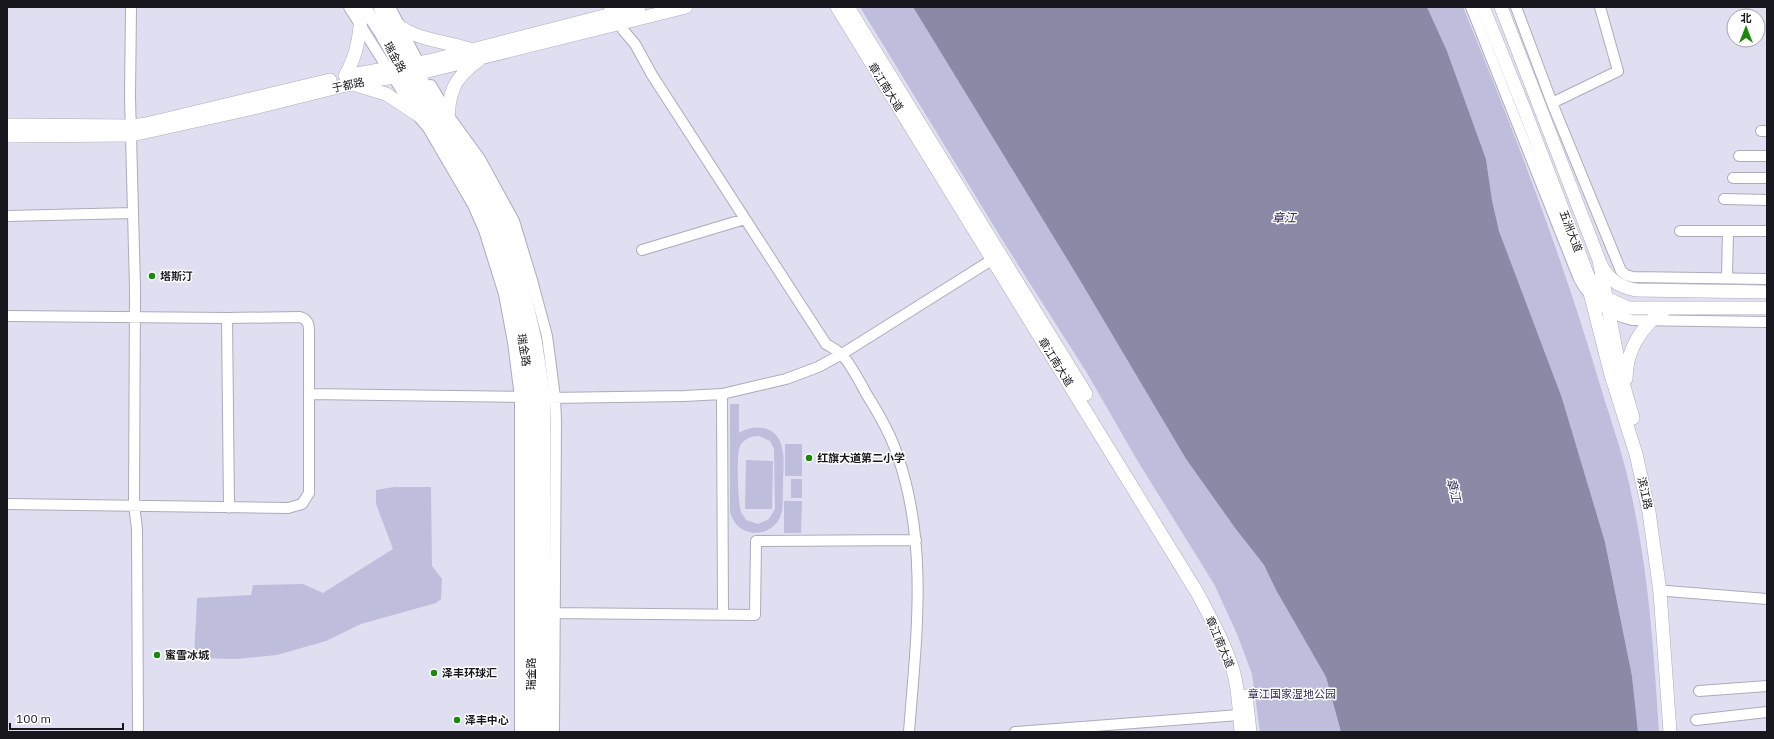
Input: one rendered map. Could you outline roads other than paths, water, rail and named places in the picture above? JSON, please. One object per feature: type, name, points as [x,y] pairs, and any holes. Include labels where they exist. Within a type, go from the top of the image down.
[{"type":"main road","points":[[363,7],[356,53],[346,80],[386,94],[417,115],[442,127],[448,114],[450,97],[457,82],[478,54],[459,45],[418,36],[392,20],[381,7]]},
{"type":"main road","name":"瑞金路","points":[[363,7],[407,70],[442,127],[468,157],[492,196],[503,223],[523,288],[535,340],[549,613],[544,732]]},
{"type":"main road","name":"瑞金路","points":[[381,7],[407,70]]},
{"type":"main road","name":"于都路","points":[[7,136],[132,130],[146,124],[346,80],[407,70],[478,54],[639,7]]},
{"type":"main road","name":"于都路","points":[[614,15],[686,7]]},
{"type":"main road","name":"章江南大道","points":[[837,7],[997,256],[1206,591],[1241,668],[1245,685],[1250,732]]},
{"type":"main road","name":"章江南大道","points":[[848,7],[1198,594],[1223,644],[1233,670],[1237,688],[1241,732]]},
{"type":"main road","name":"五洲大道","points":[[1483,7],[1525,111],[1582,262],[1591,282],[1603,299]]},
{"type":"main road","name":"五洲大道","points":[[1501,7],[1604,270],[1603,299]]},
{"type":"main road","name":"于都路","points":[[7,125],[132,130]]},
{"type":"main road","name":"五洲大道","points":[[1603,299],[1625,288],[1637,290],[1767,292]]},
{"type":"main road","points":[[1603,299],[1637,290]]},
{"type":"main road","points":[[1603,299],[1628,308],[1767,308]]},
{"type":"main road","name":"滨江路","points":[[1603,299],[1600,332],[1611,375],[1636,454],[1649,512],[1660,592],[1670,732]]},
{"type":"main road","name":"滨江路","points":[[1603,299],[1657,510],[1667,591],[1677,732]]},
{"type":"main road","points":[[1627,397],[1626,376],[1629,357],[1637,338],[1651,321],[1667,308]]},
{"type":"main road","name":"瑞金路","points":[[531,732],[538,398]]},
{"type":"street","points":[[131,7],[130,97],[132,130],[134,505],[137,529],[138,732]]},
{"type":"street","points":[[349,7],[361,24],[448,114],[480,159],[514,221],[547,336],[538,398],[520,732]]},
{"type":"street","points":[[390,7],[399,25],[417,115],[428,128],[473,205],[484,230],[504,294],[513,342],[538,398]]},
{"type":"street","points":[[1471,7],[1579,279],[1632,320],[1767,322]]},
{"type":"street","points":[[1516,7],[1552,103],[1618,268],[1624,273],[1633,277]]},
{"type":"street","points":[[1552,103],[1618,71],[1600,7]]},
{"type":"street","points":[[614,15],[635,44],[652,75],[826,344],[842,354],[878,413],[897,454],[908,488],[916,540],[917,616],[909,732]]},
{"type":"street","points":[[1739,156],[1767,156]]},
{"type":"street","points":[[1733,178],[1767,178]]},
{"type":"street","points":[[1724,199],[1767,200]]},
{"type":"street","points":[[7,216],[133,213]]},
{"type":"street","points":[[642,250],[745,219]]},
{"type":"street","points":[[1680,231],[1767,231]]},
{"type":"street","points":[[1727,278],[1728,231]]},
{"type":"street","points":[[309,394],[538,398],[722,394],[786,379],[818,367],[842,354],[997,256]]},
{"type":"street","points":[[1603,299],[1622,277],[1767,279]]},
{"type":"street","points":[[7,316],[227,318],[289,316],[305,319],[309,326],[309,493],[302,504],[288,508],[7,504]]},
{"type":"street","points":[[227,318],[230,508]]},
{"type":"street","points":[[722,394],[723,614]]},
{"type":"street","points":[[554,732],[549,613],[755,615],[756,541],[916,540]]},
{"type":"street","points":[[1667,591],[1767,599]]},
{"type":"street","points":[[1699,691],[1767,686]]},
{"type":"street","points":[[1696,720],[1767,712]]},
{"type":"street","points":[[1015,732],[1239,715]]},
{"type":"water","name":"章江","points":[[913,7],[1427,7],[1447,51],[1486,159],[1492,200],[1499,231],[1562,398],[1605,542],[1632,676],[1638,732],[1341,732],[1326,677],[1276,590],[1264,565],[1235,528],[1186,459],[1078,277]]},
{"type":"place","name":"塔斯汀","points":[[152,276]]},
{"type":"place","name":"红旗大道第二小学","points":[[809,458]]},
{"type":"place","name":"蜜雪冰城","points":[[157,655]]},
{"type":"place","name":"泽丰环球汇","points":[[434,673]]},
{"type":"place","name":"泽丰中心","points":[[457,720]]},
{"type":"park label","name":"章江国家湿地公园","points":[[1292,694]]}]
